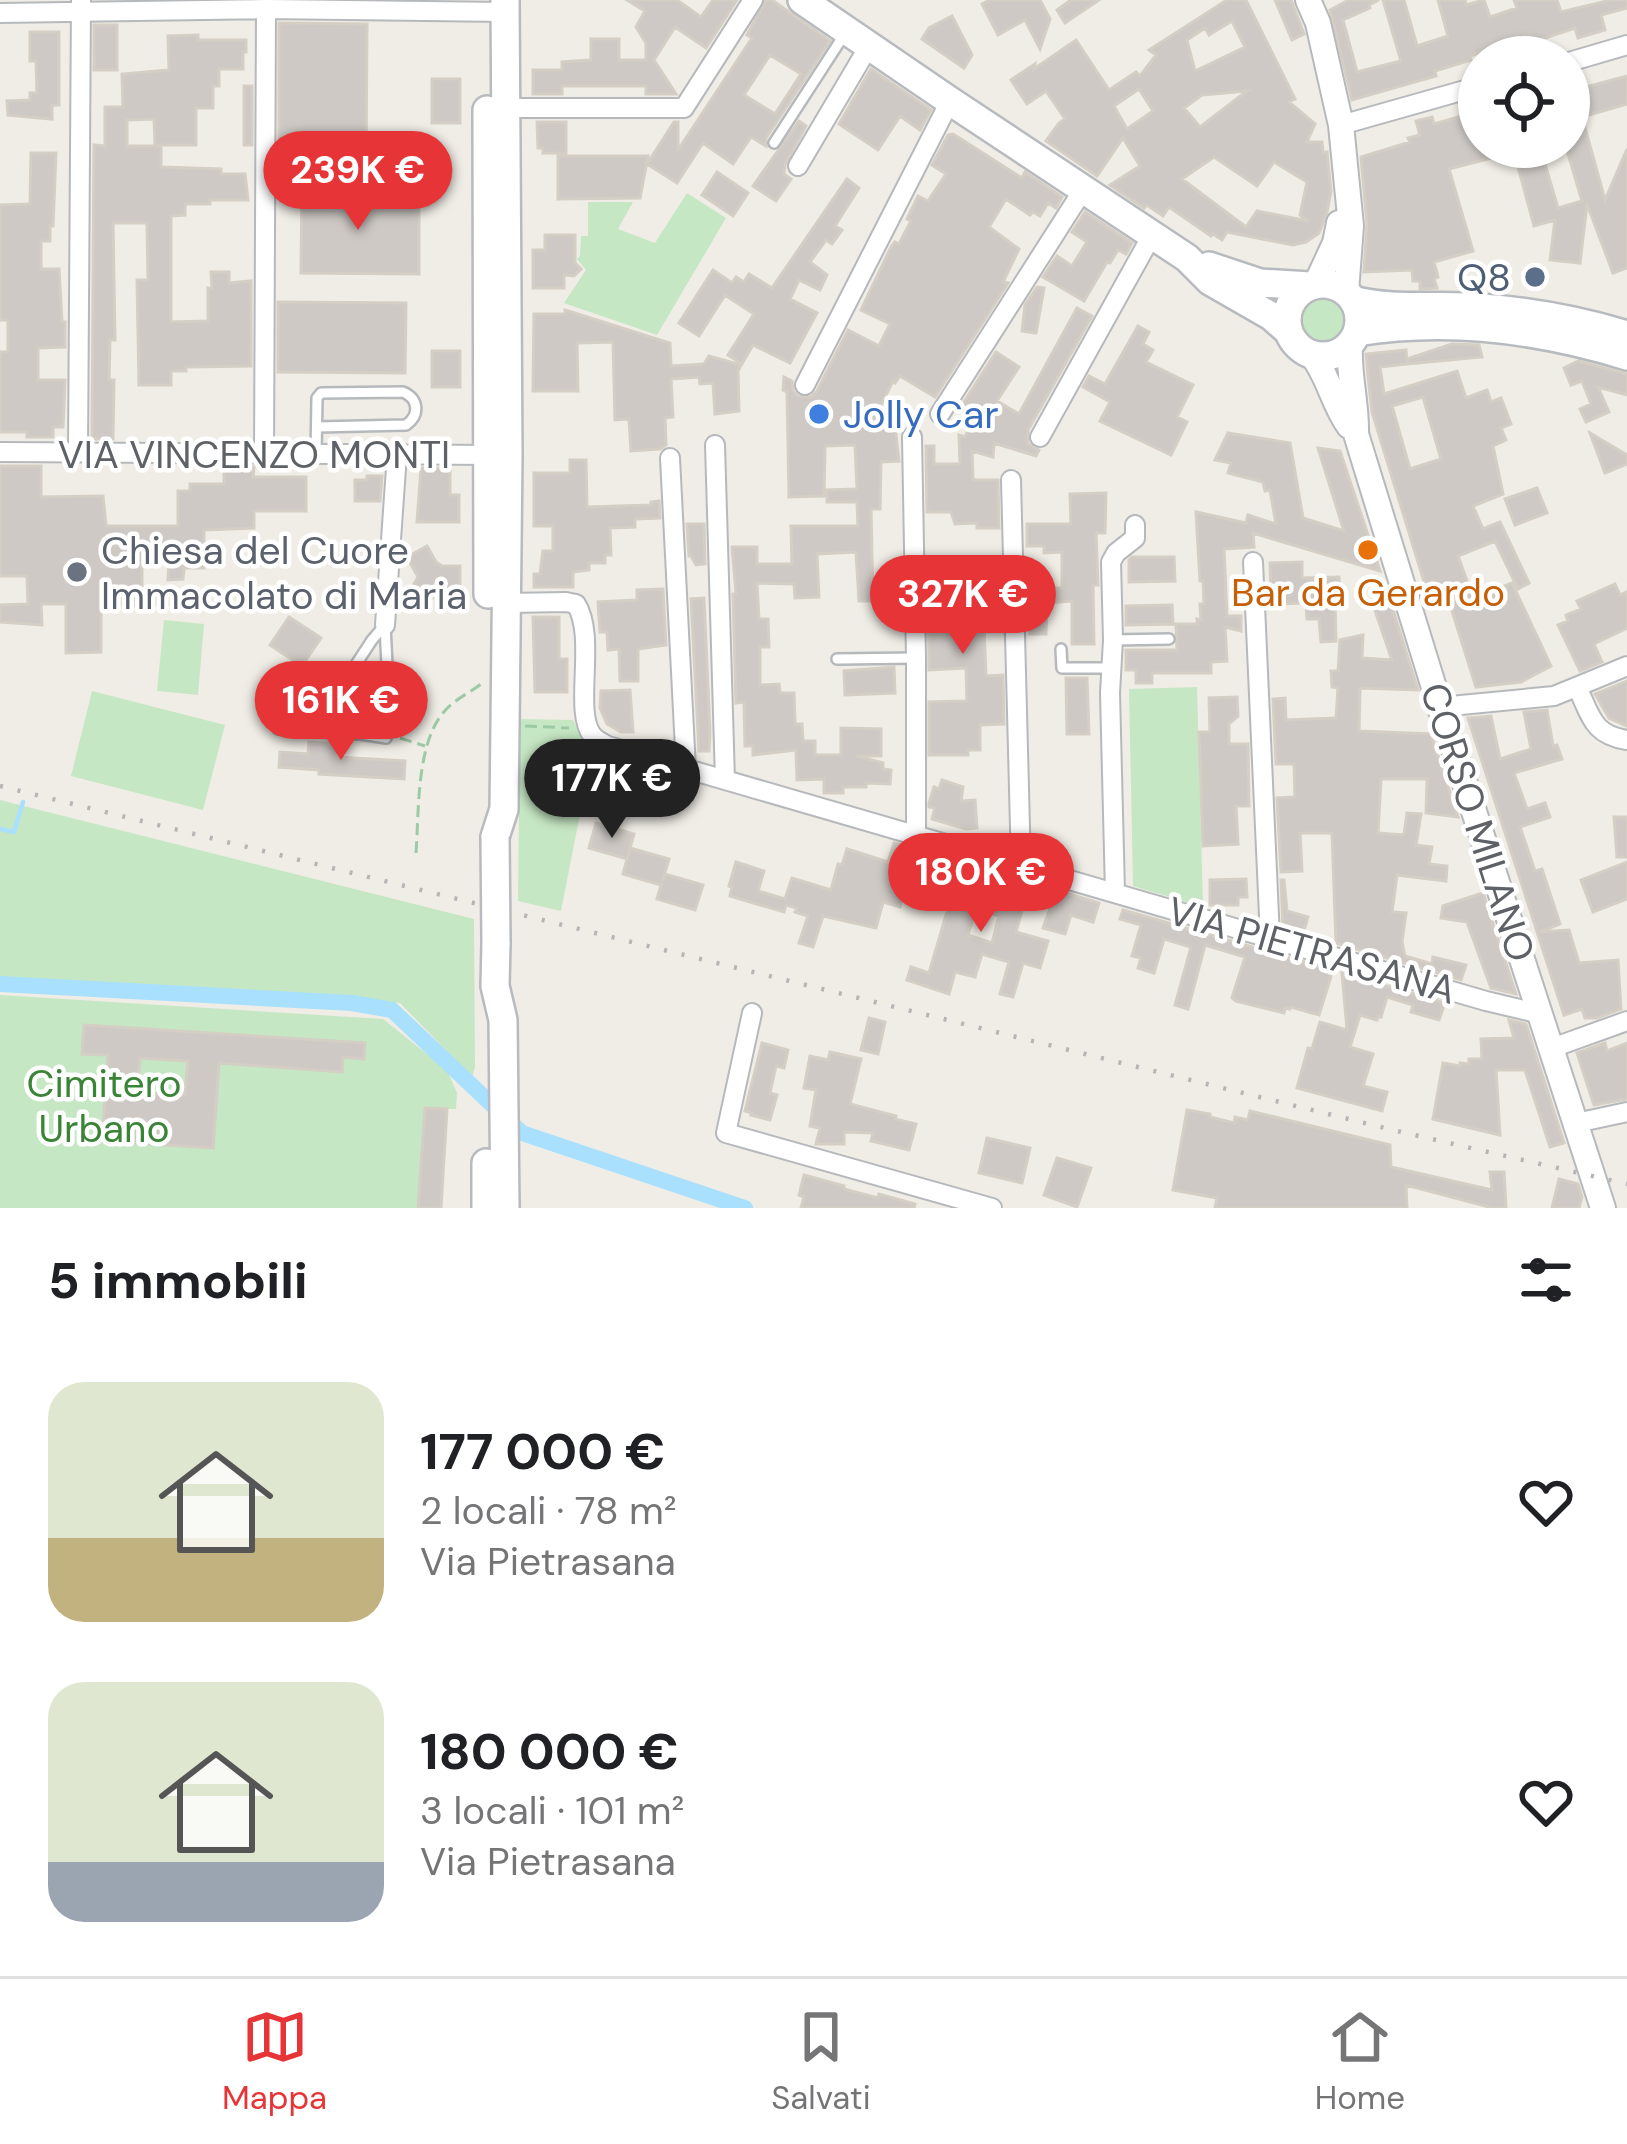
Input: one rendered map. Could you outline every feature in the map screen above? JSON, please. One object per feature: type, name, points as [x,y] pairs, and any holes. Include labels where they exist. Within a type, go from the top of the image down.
[{"type":"main road","points":[[802,0],[1187,258],[1210,281],[1271,316],[1311,355],[1332,355],[1354,338],[1420,326],[1483,327],[1556,337],[1627,356]]},
{"type":"main road","points":[[486,1208],[495,1130],[487,1013],[495,986],[496,944],[495,837],[487,805],[488,680],[506,108],[496,6]]},
{"type":"main road","points":[[495,837],[504,809],[506,603],[498,455],[496,6]]},
{"type":"main road","points":[[1187,258],[1260,283],[1332,285],[1376,306],[1484,308],[1559,317],[1627,335]]},
{"type":"main road","points":[[1288,331],[1290,304],[1313,285]]},
{"type":"main road","points":[[1350,296],[1359,316],[1354,338]]},
{"type":"main road","points":[[495,1130],[505,1208]]},
{"type":"street","points":[[506,108],[684,108],[753,0]]},
{"type":"street","points":[[1308,0],[1318,23],[1341,124],[1351,226],[1350,296]]},
{"type":"street","points":[[78,452],[81,5]]},
{"type":"street","points":[[0,13],[81,5],[496,6]]},
{"type":"street","points":[[264,454],[266,9]]},
{"type":"street","points":[[798,166],[858,38]]},
{"type":"street","points":[[1590,56],[1627,46]]},
{"type":"street","points":[[1341,124],[1458,92]]},
{"type":"street","points":[[805,385],[950,101]]},
{"type":"street","points":[[1313,285],[1335,243],[1346,185]]},
{"type":"street","points":[[940,414],[1083,190]]},
{"type":"street","points":[[1040,437],[1152,235]]},
{"type":"street","name":"CORSO MILANO","points":[[1354,338],[1349,373],[1356,434],[1603,1208]]},
{"type":"street","name":"CORSO MILANO","points":[[1311,355],[1335,395],[1341,416],[1356,434]]},
{"type":"street","points":[[911,437],[916,836]]},
{"type":"street","points":[[715,445],[725,780]]},
{"type":"street","name":"VIA VINCENZO MONTI","points":[[0,452],[498,455]]},
{"type":"street","points":[[386,625],[397,454]]},
{"type":"street","points":[[670,458],[686,769]]},
{"type":"street","points":[[1011,480],[1021,866]]},
{"type":"street","points":[[1115,893],[1111,562],[1135,538],[1135,526]]},
{"type":"street","points":[[1253,562],[1270,938]]},
{"type":"street","name":"VIA PIETRASANA","points":[[506,603],[576,604],[584,622],[586,718],[593,738],[608,746],[1541,1014]]},
{"type":"street","points":[[1440,707],[1554,696],[1627,666]]},
{"type":"street","points":[[1577,687],[1600,732],[1627,740]]},
{"type":"street","points":[[752,1013],[726,1133],[992,1208]]},
{"type":"street","points":[[1552,1048],[1627,1021]]},
{"type":"street","points":[[1576,1123],[1627,1112]]},
{"type":"lane","points":[[774,143],[858,38]]},
{"type":"lane","points":[[316,454],[317,398],[323,392],[403,392],[416,405],[415,417],[406,425],[317,427]]},
{"type":"lane","points":[[315,727],[386,625]]},
{"type":"lane","points":[[357,734],[387,665],[386,625]]},
{"type":"lane","points":[[1113,640],[1169,639]]},
{"type":"lane","points":[[1061,649],[1062,668],[1110,668]]},
{"type":"lane","points":[[837,659],[916,658]]},
{"type":"lane","points":[[356,666],[381,680]]},
{"type":"lane","points":[[278,729],[315,727],[386,738]]},
{"type":"path","points":[[416,853],[427,746],[444,711],[488,680]]},
{"type":"path","points":[[505,725],[574,728]]},
{"type":"path","points":[[386,738],[406,738],[427,746]]},
{"type":"green space","points":[[687,193],[726,218],[657,335],[564,303],[586,270],[577,259],[581,236],[588,236],[588,202],[633,202],[618,229],[655,243]]},
{"type":"green space","points":[[1322,297],[1338,304],[1345,320],[1338,336],[1322,343],[1306,336],[1299,320],[1306,304]]},
{"type":"green space","points":[[164,620],[204,624],[198,695],[157,691]]},
{"type":"green space","points":[[1197,687],[1203,907],[1133,886],[1129,689]]},
{"type":"green space","points":[[92,691],[225,725],[203,810],[71,776]]},
{"type":"green space","points":[[520,719],[573,720],[586,745],[593,748],[561,911],[518,901]]},
{"type":"green space","points":[[0,800],[474,919],[472,1077],[400,1003],[0,979]]},
{"type":"green space","name":"Cimitero Urbano","points":[[0,995],[383,1019],[447,1070],[457,1093],[456,1109],[448,1109],[441,1208],[0,1208]]},
{"type":"building","points":[[627,0],[677,0],[701,17],[713,0],[737,0],[706,48],[675,27],[654,60],[676,94],[646,94],[646,86],[562,86],[562,94],[533,94],[533,70],[562,70],[562,62],[591,60],[591,39],[619,39],[619,60],[646,60],[646,43],[636,27],[645,11]]},
{"type":"building","points":[[766,0],[772,0],[830,41],[766,138],[766,146],[751,137],[733,164],[703,143],[677,183],[647,164],[674,122],[678,122],[678,150],[752,38],[747,35]],"holes":[[[770,55],[801,74],[775,114],[744,95]]]},
{"type":"building","points":[[1040,0],[1050,19],[1040,49],[1025,20],[998,35],[982,4]]},
{"type":"building","points":[[1071,0],[1099,0],[1065,23],[1057,10]]},
{"type":"building","points":[[1227,0],[1246,0],[1295,99],[1289,102],[1315,124],[1307,142],[1322,142],[1323,153],[1327,152],[1331,191],[1319,233],[1293,245],[1227,232],[1222,240],[1169,207],[1163,216],[1147,205],[1144,208],[1110,185],[1140,166],[1123,138],[1097,176],[1046,141],[1065,119],[1046,91],[1027,104],[1011,80],[1076,40],[1109,90],[1136,72],[1140,76],[1156,55],[1149,50]],"holes":[[[1232,21],[1245,47],[1195,71],[1187,40],[1205,28],[1209,35]],[[1139,89],[1153,111],[1127,129],[1114,106]],[[1247,91],[1200,127],[1184,108],[1202,95]],[[1214,157],[1257,186],[1274,162],[1307,182],[1300,215],[1308,221],[1257,211],[1246,227],[1182,179]]]},
{"type":"building","points":[[1275,0],[1291,0],[1304,34],[1292,40]]},
{"type":"building","points":[[1349,0],[1379,0],[1343,20],[1357,72],[1401,61],[1383,0],[1404,0],[1417,46],[1448,36],[1438,0],[1465,0],[1466,5],[1484,0],[1490,17],[1517,8],[1514,0],[1557,0],[1561,12],[1627,0],[1627,8],[1601,15],[1605,30],[1585,36],[1577,36],[1575,28],[1551,36],[1458,36],[1458,64],[1435,71],[1436,76],[1352,100],[1330,10]]},
{"type":"building","points":[[952,16],[972,55],[964,68],[922,39],[929,28]]},
{"type":"building","points":[[279,23],[367,24],[366,161],[279,161]]},
{"type":"building","points":[[94,25],[117,25],[117,70],[94,70]]},
{"type":"building","points":[[30,32],[59,32],[59,105],[52,105],[52,119],[8,115],[7,101],[30,100],[30,93],[37,93]]},
{"type":"building","points":[[198,35],[198,40],[246,40],[246,52],[243,69],[219,69],[213,108],[196,108],[196,145],[155,145],[154,119],[127,120],[127,146],[161,146],[161,167],[245,174],[248,200],[185,204],[185,215],[171,216],[171,322],[208,321],[211,272],[229,272],[229,283],[251,281],[251,366],[186,367],[186,371],[171,371],[171,385],[139,385],[137,280],[148,280],[147,223],[113,223],[115,340],[110,340],[109,380],[114,380],[113,439],[92,439],[94,145],[105,146],[105,107],[123,107],[122,74],[169,70],[168,36]]},
{"type":"building","points":[[871,69],[931,110],[920,130],[900,116],[878,150],[839,124]]},
{"type":"building","points":[[1627,76],[1627,104],[1590,115],[1590,86]]},
{"type":"building","points":[[432,79],[460,79],[460,123],[432,123]]},
{"type":"building","points":[[244,86],[252,86],[252,145],[244,145]]},
{"type":"building","points":[[1432,117],[1434,124],[1458,117],[1458,167],[1449,169],[1473,251],[1434,262],[1437,288],[1420,289],[1412,270],[1364,272],[1367,224],[1361,157],[1410,142],[1408,138],[1420,135],[1416,121]]},
{"type":"building","points":[[799,121],[806,126],[785,165],[784,174],[791,179],[776,201],[753,186]]},
{"type":"building","points":[[537,122],[566,122],[566,153],[543,153],[538,148]]},
{"type":"building","points":[[953,134],[1062,197],[1056,208],[1048,203],[1040,216],[1006,199],[989,227],[1019,249],[1003,282],[1008,283],[935,397],[900,376],[882,403],[872,427],[895,426],[899,461],[881,462],[880,509],[871,509],[873,601],[859,601],[856,552],[817,554],[819,597],[795,598],[794,584],[757,583],[759,619],[768,619],[769,647],[760,647],[760,685],[779,684],[780,693],[794,693],[795,724],[802,724],[803,741],[815,741],[815,755],[841,755],[841,728],[881,729],[881,756],[856,756],[883,763],[883,769],[891,770],[890,784],[866,783],[866,787],[843,787],[843,793],[824,793],[824,779],[797,780],[796,750],[753,755],[753,746],[745,746],[744,702],[736,703],[732,547],[757,547],[757,564],[792,564],[791,526],[858,526],[857,502],[827,502],[827,490],[857,489],[855,445],[825,446],[824,496],[789,497],[784,377],[792,381],[798,396],[811,397],[848,330],[879,346],[890,324],[861,310],[891,247],[899,244],[911,221],[907,219],[918,196],[928,201],[946,174],[932,165]]},
{"type":"building","points":[[1590,146],[1605,200],[1627,149],[1627,268],[1613,273],[1587,204],[1580,263],[1550,260],[1555,220],[1534,226],[1518,168],[1546,168],[1558,208],[1582,201],[1572,168],[1590,168]]},
{"type":"building","points":[[31,153],[56,153],[53,226],[50,241],[41,241],[41,269],[59,269],[65,347],[38,348],[38,380],[65,380],[63,427],[53,427],[53,437],[0,432],[0,362],[1,352],[8,352],[8,320],[0,320],[0,205],[30,204]]},
{"type":"building","points":[[558,156],[648,156],[640,198],[558,199]]},
{"type":"building","points":[[717,172],[748,193],[733,216],[702,195]]},
{"type":"building","points":[[847,179],[859,188],[835,226],[842,230],[832,244],[826,240],[810,262],[827,275],[820,290],[799,280],[790,299],[817,313],[790,363],[753,345],[742,364],[728,355],[754,314],[725,295],[699,336],[679,323],[713,270],[732,283],[736,277],[744,282],[749,274],[772,288]]},
{"type":"building","points":[[302,187],[365,188],[365,198],[419,199],[419,274],[301,273]]},
{"type":"building","points":[[1085,212],[1132,243],[1126,254],[1118,250],[1107,262],[1084,301],[1043,277],[1057,256],[1072,266],[1087,242],[1072,232]]},
{"type":"building","points":[[545,235],[575,235],[575,263],[581,269],[574,276],[564,275],[564,288],[533,288],[533,250],[545,250]]},
{"type":"building","points":[[1037,287],[1044,288],[1036,333],[1022,331],[1025,305]]},
{"type":"building","points":[[278,302],[406,303],[405,373],[278,372]]},
{"type":"building","points":[[1077,308],[1092,316],[1028,430],[1028,443],[1039,450],[1036,456],[994,443],[993,457],[972,451],[973,480],[998,480],[999,528],[955,524],[951,512],[927,512],[926,446],[934,446],[934,464],[960,464],[959,435],[965,437],[974,417],[960,408],[996,352],[1019,367],[997,401],[1019,414]]},
{"type":"building","points":[[565,310],[670,343],[671,366],[704,364],[709,356],[741,365],[739,411],[715,414],[713,383],[700,384],[699,377],[671,379],[673,417],[665,418],[666,445],[631,451],[629,419],[615,420],[613,342],[577,343],[578,391],[533,391],[534,314],[565,314]]},
{"type":"building","points":[[1138,326],[1149,332],[1143,344],[1153,350],[1146,362],[1193,385],[1177,417],[1187,422],[1171,455],[1100,421],[1110,402],[1083,387],[1089,376],[1105,384]]},
{"type":"building","points":[[1452,344],[1479,345],[1482,357],[1408,364],[1407,359]]},
{"type":"building","points":[[1406,350],[1407,364],[1380,367],[1384,394],[1457,371],[1466,398],[1487,390],[1491,402],[1501,398],[1511,424],[1501,428],[1506,440],[1493,446],[1503,494],[1473,506],[1483,529],[1500,522],[1529,583],[1518,589],[1495,541],[1458,556],[1473,597],[1512,583],[1551,666],[1521,682],[1476,687],[1447,595],[1430,601],[1372,412],[1366,354]],"holes":[[[1423,397],[1441,459],[1410,469],[1392,406]]]},
{"type":"building","points":[[432,351],[460,351],[460,387],[432,387]]},
{"type":"building","points":[[1578,361],[1627,374],[1627,395],[1598,387],[1609,412],[1586,422],[1580,409],[1591,404],[1582,381],[1571,385],[1564,368]]},
{"type":"building","points":[[1228,433],[1290,443],[1303,518],[1344,531],[1318,448],[1340,451],[1380,571],[1253,533],[1254,547],[1224,549],[1227,616],[1241,616],[1241,631],[1225,627],[1227,661],[1211,662],[1211,673],[1152,673],[1152,683],[1136,683],[1136,670],[1126,670],[1126,650],[1177,650],[1176,624],[1201,620],[1203,581],[1196,512],[1246,523],[1248,515],[1276,524],[1270,490],[1265,491],[1263,482],[1228,473],[1231,463],[1215,460]]},
{"type":"building","points":[[1590,433],[1627,455],[1627,464],[1605,473]]},
{"type":"building","points":[[570,460],[586,460],[587,507],[659,501],[660,518],[635,519],[635,527],[610,528],[611,555],[605,555],[605,563],[589,563],[589,570],[573,572],[573,587],[534,587],[543,551],[553,551],[553,526],[534,526],[534,473],[570,473]]},
{"type":"building","points":[[0,466],[41,466],[41,497],[103,496],[106,526],[178,526],[178,491],[190,491],[190,484],[224,484],[224,467],[254,467],[253,477],[306,477],[306,511],[254,511],[254,528],[204,530],[204,568],[184,568],[183,579],[168,580],[169,563],[142,563],[142,591],[168,592],[168,605],[101,606],[101,652],[66,653],[66,604],[41,604],[42,625],[0,622],[0,605],[28,604],[27,576],[0,576]]},
{"type":"building","points":[[421,468],[450,468],[450,495],[459,495],[459,522],[417,522]]},
{"type":"building","points":[[367,476],[382,476],[380,501],[355,501],[355,480],[367,480]]},
{"type":"building","points":[[1537,488],[1547,513],[1515,525],[1505,499]]},
{"type":"building","points":[[1106,493],[1105,533],[1096,533],[1094,644],[1072,644],[1072,601],[1047,603],[1046,634],[1030,634],[1027,588],[1062,588],[1062,552],[1044,553],[1044,546],[1027,546],[1027,524],[1071,524],[1070,494]]},
{"type":"building","points":[[687,524],[704,524],[705,564],[696,565],[689,556]]},
{"type":"building","points":[[427,546],[442,566],[460,566],[460,592],[434,595],[425,611],[405,599],[418,577],[407,557]]},
{"type":"building","points":[[1132,557],[1174,557],[1175,581],[1129,582]]},
{"type":"building","points":[[948,558],[963,558],[963,578],[1000,578],[1001,628],[984,628],[986,676],[1003,675],[1004,724],[980,725],[980,750],[968,750],[968,755],[929,755],[929,702],[967,701],[966,668],[929,670],[928,570],[948,570]]},
{"type":"building","points":[[1302,562],[1302,578],[1339,577],[1336,641],[1321,642],[1319,619],[1307,619],[1306,603],[1278,604],[1278,596],[1271,596],[1270,563]]},
{"type":"building","points":[[1615,584],[1620,595],[1627,592],[1627,628],[1594,644],[1602,662],[1580,671],[1558,625],[1568,621],[1566,615],[1581,609],[1577,601]]},
{"type":"building","points":[[663,589],[666,645],[638,649],[638,681],[620,681],[619,649],[608,650],[607,632],[600,632],[598,602],[637,600],[637,590]]},
{"type":"building","points":[[1388,594],[1418,690],[1360,688],[1359,731],[1431,734],[1458,817],[1426,813],[1427,779],[1381,779],[1378,833],[1404,835],[1407,813],[1421,814],[1416,845],[1432,847],[1429,864],[1447,866],[1446,881],[1397,875],[1392,912],[1406,913],[1405,956],[1432,964],[1433,957],[1466,965],[1461,980],[1336,943],[1332,833],[1300,833],[1302,871],[1281,872],[1277,798],[1295,797],[1294,764],[1276,764],[1273,699],[1285,698],[1286,720],[1336,718],[1338,688],[1332,687],[1331,671],[1338,671],[1340,640],[1363,635],[1362,658],[1392,660],[1371,599]]},
{"type":"building","points":[[704,598],[710,732],[709,751],[699,751],[691,599]]},
{"type":"building","points":[[1172,605],[1173,624],[1126,625],[1126,606]]},
{"type":"building","points":[[289,617],[321,638],[302,666],[270,645]]},
{"type":"building","points":[[533,617],[559,617],[559,659],[567,659],[567,692],[535,692]]},
{"type":"building","points":[[894,667],[895,693],[845,695],[844,671]]},
{"type":"building","points":[[1066,678],[1087,678],[1089,734],[1067,734]]},
{"type":"building","points":[[1627,681],[1627,726],[1609,718],[1595,694]]},
{"type":"building","points":[[630,690],[633,732],[621,732],[607,724],[600,708],[601,691]]},
{"type":"building","points":[[415,693],[417,719],[397,721],[395,695]]},
{"type":"building","points":[[1237,697],[1238,716],[1229,724],[1229,744],[1248,744],[1249,806],[1236,806],[1238,844],[1203,846],[1199,732],[1210,732],[1209,698]]},
{"type":"building","points":[[1547,710],[1553,746],[1557,745],[1562,759],[1514,773],[1527,809],[1545,803],[1550,817],[1520,827],[1535,871],[1542,869],[1560,924],[1540,932],[1569,930],[1579,963],[1618,960],[1621,1009],[1597,1018],[1585,1018],[1582,1009],[1564,1015],[1468,718],[1491,716],[1500,759],[1531,749],[1524,712]]},
{"type":"building","points":[[309,742],[337,744],[336,757],[405,761],[404,779],[279,767],[280,752],[308,754]]},
{"type":"building","points":[[942,780],[963,787],[961,801],[975,800],[977,828],[932,819],[935,808],[929,803]]},
{"type":"building","points":[[1614,817],[1627,817],[1627,857],[1617,857]]},
{"type":"building","points":[[596,823],[634,834],[627,859],[589,848]]},
{"type":"building","points":[[894,843],[917,850],[912,866],[906,864],[897,891],[904,893],[900,907],[883,902],[876,928],[823,916],[813,947],[799,943],[808,916],[795,912],[797,908],[786,905],[784,912],[730,896],[736,862],[764,871],[758,891],[785,899],[792,878],[831,890],[847,849],[888,862]]},
{"type":"building","points":[[630,848],[669,859],[662,882],[665,874],[703,885],[695,910],[657,899],[661,885],[623,874]]},
{"type":"building","points":[[1627,862],[1627,899],[1593,912],[1581,880]]},
{"type":"building","points":[[961,864],[987,870],[983,883],[1026,896],[1016,932],[1048,941],[1040,968],[1023,963],[1013,997],[1000,994],[1009,962],[982,954],[975,977],[955,972],[949,994],[907,980],[911,967],[929,973]],"holes":[[[976,908],[999,916],[992,943],[968,935]]]},
{"type":"building","points":[[1246,879],[1247,897],[1238,897],[1238,905],[1210,905],[1210,880]]},
{"type":"building","points":[[1281,880],[1287,911],[1308,917],[1303,934],[1283,928]]},
{"type":"building","points":[[1040,885],[1099,903],[1093,922],[1071,915],[1065,934],[1043,928],[1053,900],[1037,895]]},
{"type":"building","points":[[1483,893],[1516,994],[1491,988],[1467,922],[1441,918],[1443,906]]},
{"type":"building","points":[[1123,910],[1333,970],[1319,1015],[1291,1007],[1284,1013],[1236,1001],[1232,998],[1245,957],[1205,945],[1188,1009],[1175,1005],[1191,947],[1164,939],[1154,973],[1138,968],[1141,958],[1132,956],[1141,925],[1120,919]]},
{"type":"building","points":[[1342,973],[1445,1003],[1439,1020],[1411,1012],[1413,1005],[1387,997],[1377,1020],[1360,1015],[1350,1047],[1373,1054],[1363,1086],[1387,1092],[1382,1111],[1297,1088],[1320,1022],[1347,1030]]},
{"type":"building","points":[[869,1018],[885,1022],[878,1054],[861,1050]]},
{"type":"building","points":[[1509,1020],[1526,1024],[1564,1143],[1550,1147],[1525,1070],[1496,1070],[1500,1135],[1433,1119],[1443,1063],[1460,1066],[1469,1064],[1469,1059],[1482,1059],[1481,1039],[1514,1038]]},
{"type":"building","points":[[84,1025],[365,1043],[364,1059],[343,1057],[342,1072],[219,1063],[213,1148],[102,1141],[108,1055],[82,1054]],"holes":[[[140,1058],[188,1061],[185,1095],[137,1092]]]},
{"type":"building","points":[[762,1043],[788,1050],[784,1068],[776,1066],[770,1093],[777,1095],[770,1120],[745,1111]]},
{"type":"building","points":[[1605,1043],[1607,1051],[1627,1043],[1627,1099],[1594,1105],[1577,1053]]},
{"type":"building","points":[[830,1052],[861,1059],[850,1104],[916,1124],[909,1150],[871,1141],[873,1133],[844,1132],[844,1144],[816,1144],[820,1128],[810,1126],[816,1090],[804,1088],[810,1056],[828,1060]]},
{"type":"building","points":[[425,1108],[447,1109],[441,1208],[418,1208]]},
{"type":"building","points":[[1187,1110],[1234,1123],[1235,1117],[1248,1120],[1250,1111],[1390,1145],[1391,1167],[1492,1190],[1490,1172],[1504,1172],[1506,1208],[1406,1185],[1407,1208],[1215,1208],[1217,1198],[1173,1190]]},
{"type":"building","points":[[987,1138],[1030,1148],[1022,1183],[979,1173]]},
{"type":"building","points":[[1057,1158],[1091,1168],[1077,1207],[1044,1195]]},
{"type":"building","points":[[804,1175],[915,1204],[914,1208],[801,1208]]},
{"type":"building","points":[[1559,1179],[1578,1184],[1579,1208],[1552,1208]]},
{"type":"waterway","points":[[0,829],[14,832],[23,802]]},
{"type":"waterway","points":[[0,984],[352,1003],[392,1010],[522,1133],[745,1208]]},
{"type":"railway","points":[[0,786],[1627,1184]]},
{"type":"place","name":"Q8","points":[[1535,277]]},
{"type":"place","name":"Jolly Car","points":[[819,414]]},
{"type":"place","name":"Bar da Gerardo","points":[[1368,550]]},
{"type":"place","name":"Chiesa del Cuore Immacolato di Maria","points":[[77,572]]}]
